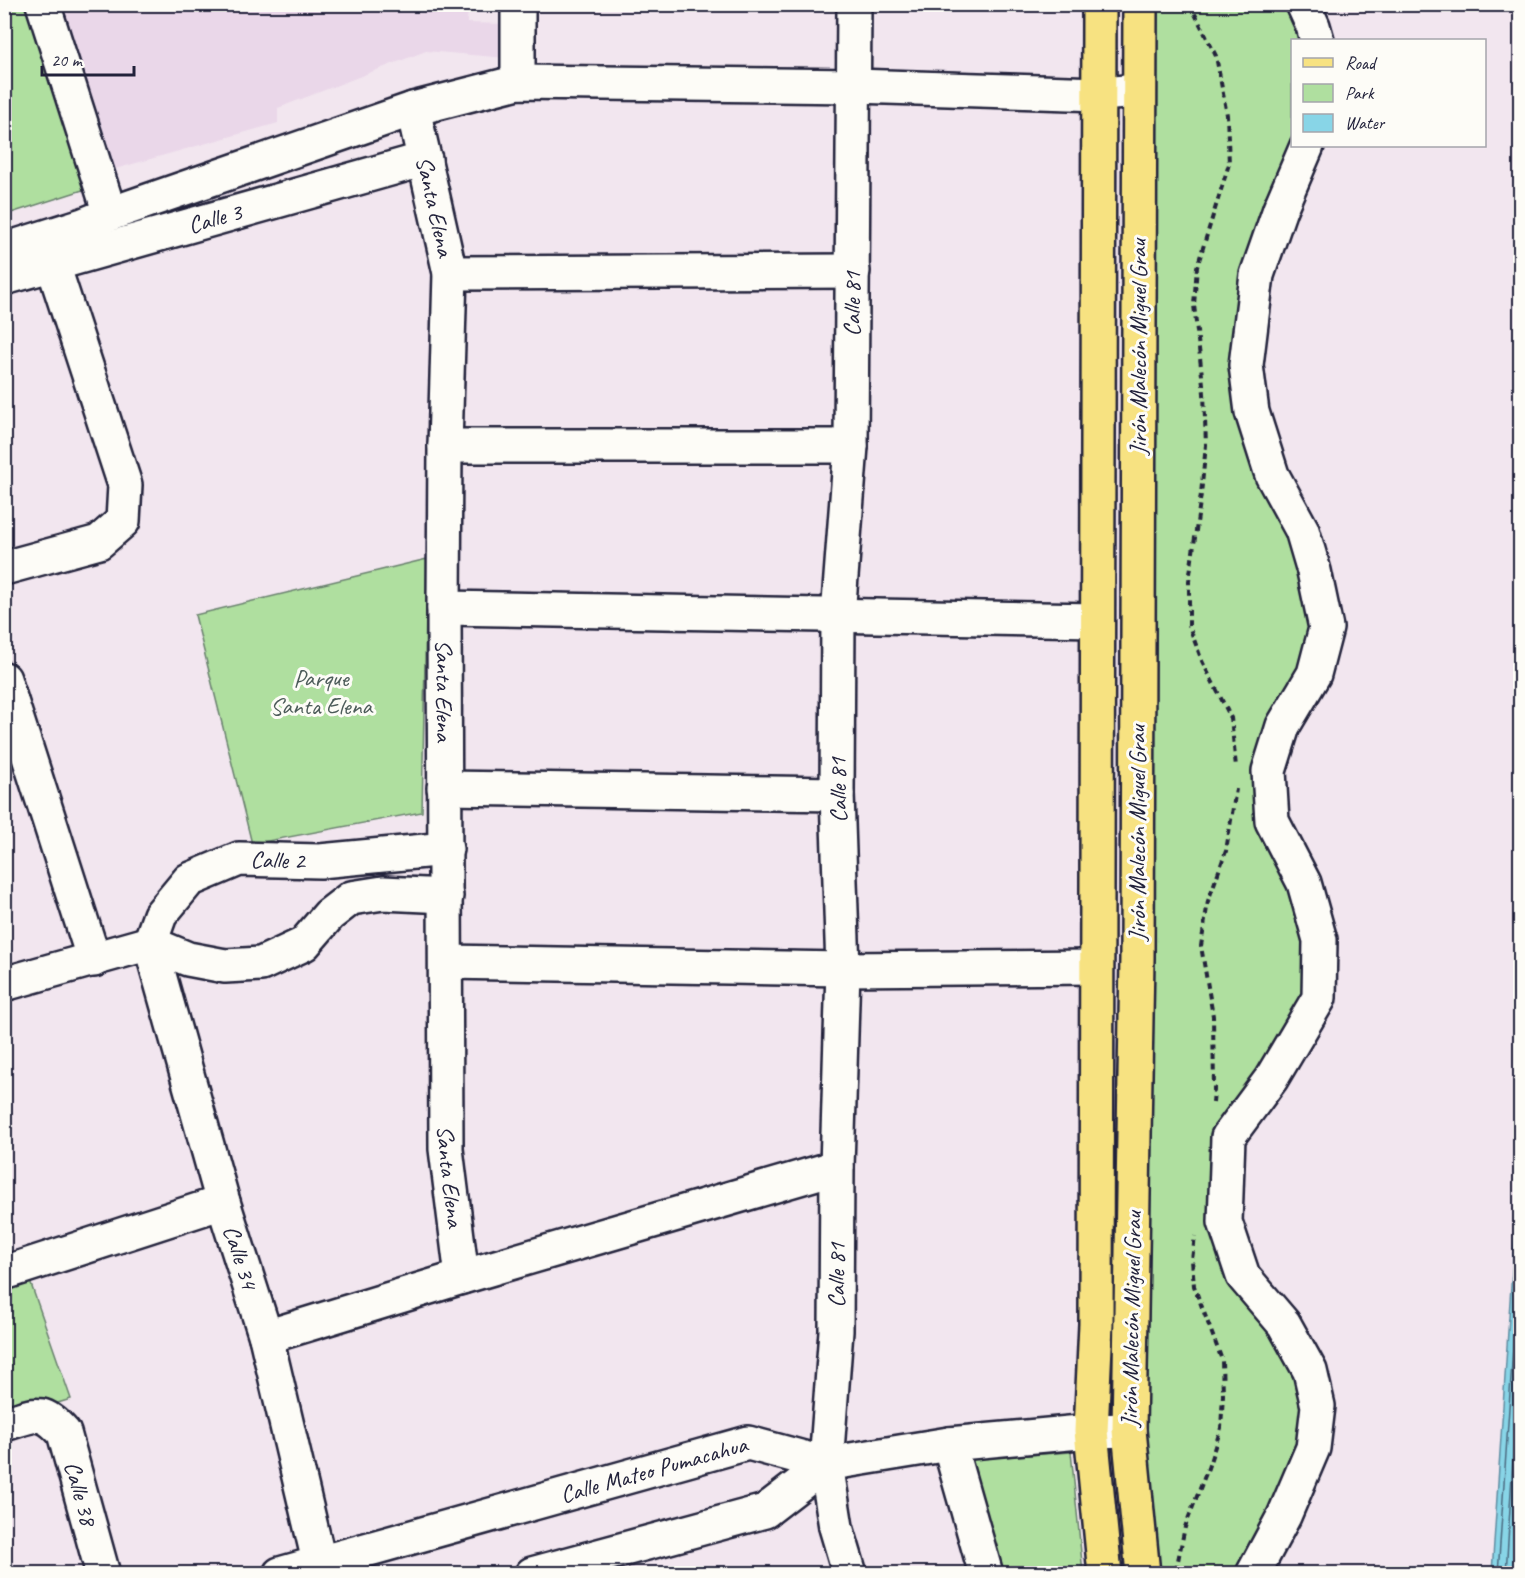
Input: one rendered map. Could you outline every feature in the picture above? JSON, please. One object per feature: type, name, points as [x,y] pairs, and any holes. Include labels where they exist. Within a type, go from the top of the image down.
[{"type":"main road","name":"Jirón Malecón Miguel Grau","points":[[1100,4],[1096,1324],[1091,1431],[1104,1574]]},
{"type":"main road","name":"Jirón Malecón Miguel Grau","points":[[1140,4],[1137,958],[1129,1430],[1143,1574]]},
{"type":"street","points":[[43,4],[110,214]]},
{"type":"street","points":[[518,4],[518,82]]},
{"type":"street","name":"Calle 81","points":[[850,1574],[836,1527],[826,1464],[836,1331],[837,1167],[843,969],[837,794],[838,616],[851,446],[854,4]]},
{"type":"street","points":[[1303,4],[1317,39]]},
{"type":"street","name":"Calle 3","points":[[4,250],[83,225],[413,109],[518,82],[855,86],[1100,94],[1139,91]]},
{"type":"street","name":"Santa Elena","points":[[413,109],[450,273],[445,446],[444,608],[446,1149],[462,1277]]},
{"type":"street","points":[[1253,1574],[1284,1516],[1313,1448],[1318,1406],[1310,1371],[1284,1324],[1243,1276],[1225,1222],[1228,1137],[1271,1079],[1319,998],[1320,940],[1304,883],[1272,821],[1269,771],[1283,726],[1314,674],[1326,628],[1314,571],[1302,530],[1272,475],[1252,412],[1246,365],[1257,275],[1280,209],[1307,147]]},
{"type":"street","name":"Calle 3","points":[[4,278],[425,159]]},
{"type":"street","points":[[4,567],[99,542],[123,521],[125,485],[53,265]]},
{"type":"street","points":[[450,273],[853,271]]},
{"type":"street","points":[[445,446],[851,446]]},
{"type":"street","points":[[444,608],[1097,620]]},
{"type":"street","points":[[4,679],[94,960]]},
{"type":"street","points":[[444,788],[837,794]]},
{"type":"street","name":"Calle 2","points":[[150,943],[160,915],[189,880],[239,859],[320,861],[446,849]]},
{"type":"street","points":[[320,861],[329,915]]},
{"type":"street","points":[[4,984],[150,943],[188,959],[225,966],[261,964],[304,944],[329,915],[351,897],[382,893],[446,896]]},
{"type":"street","name":"Calle 34","points":[[150,943],[223,1202],[266,1337],[320,1568]]},
{"type":"street","points":[[447,962],[843,969],[1096,967]]},
{"type":"street","points":[[266,1337],[837,1167]]},
{"type":"street","points":[[4,1273],[223,1202]]},
{"type":"street","name":"Calle 38","points":[[4,1424],[38,1414],[52,1419],[64,1432],[103,1574]]},
{"type":"street","points":[[532,1574],[765,1511],[826,1464],[949,1444],[1091,1431],[1129,1430]]},
{"type":"street","name":"Calle Mateo Pumacahua","points":[[280,1574],[320,1568],[748,1443],[826,1464]]},
{"type":"street","points":[[949,1444],[986,1574]]},
{"type":"path","points":[[1190,4],[1216,56],[1227,115],[1229,164],[1197,267],[1194,305],[1204,393],[1206,445],[1202,494],[1189,581],[1188,626],[1202,661],[1231,718],[1236,770]]},
{"type":"path","points":[[1211,1113],[1214,1090],[1213,1016],[1201,946],[1208,901],[1226,851],[1238,780]]},
{"type":"path","points":[[1176,1574],[1185,1527],[1221,1428],[1222,1360],[1194,1286],[1192,1260],[1197,1226]]},
{"type":"shaded area","points":[[62,5],[468,5],[467,23],[508,24],[506,58],[426,51],[278,108],[278,123],[115,169]]},
{"type":"green space","points":[[4,5],[35,5],[92,187],[5,215]]},
{"type":"green space","points":[[1139,5],[1286,5],[1301,39],[1291,39],[1292,147],[1255,246],[1255,462],[1303,574],[1311,640],[1270,738],[1306,921],[1305,1014],[1246,1094],[1233,1226],[1286,1353],[1309,1420],[1243,1573],[1143,1573]]},
{"type":"green space","name":"Parque Santa Elena","points":[[427,559],[422,812],[252,844],[195,615]]},
{"type":"green space","points":[[25,1267],[71,1399],[5,1419],[5,1272]]},
{"type":"green space","points":[[1071,1452],[1083,1573],[994,1573],[960,1460]]},
{"type":"water","points":[[1520,1179],[1520,1573],[1492,1573],[1512,1271]]}]
